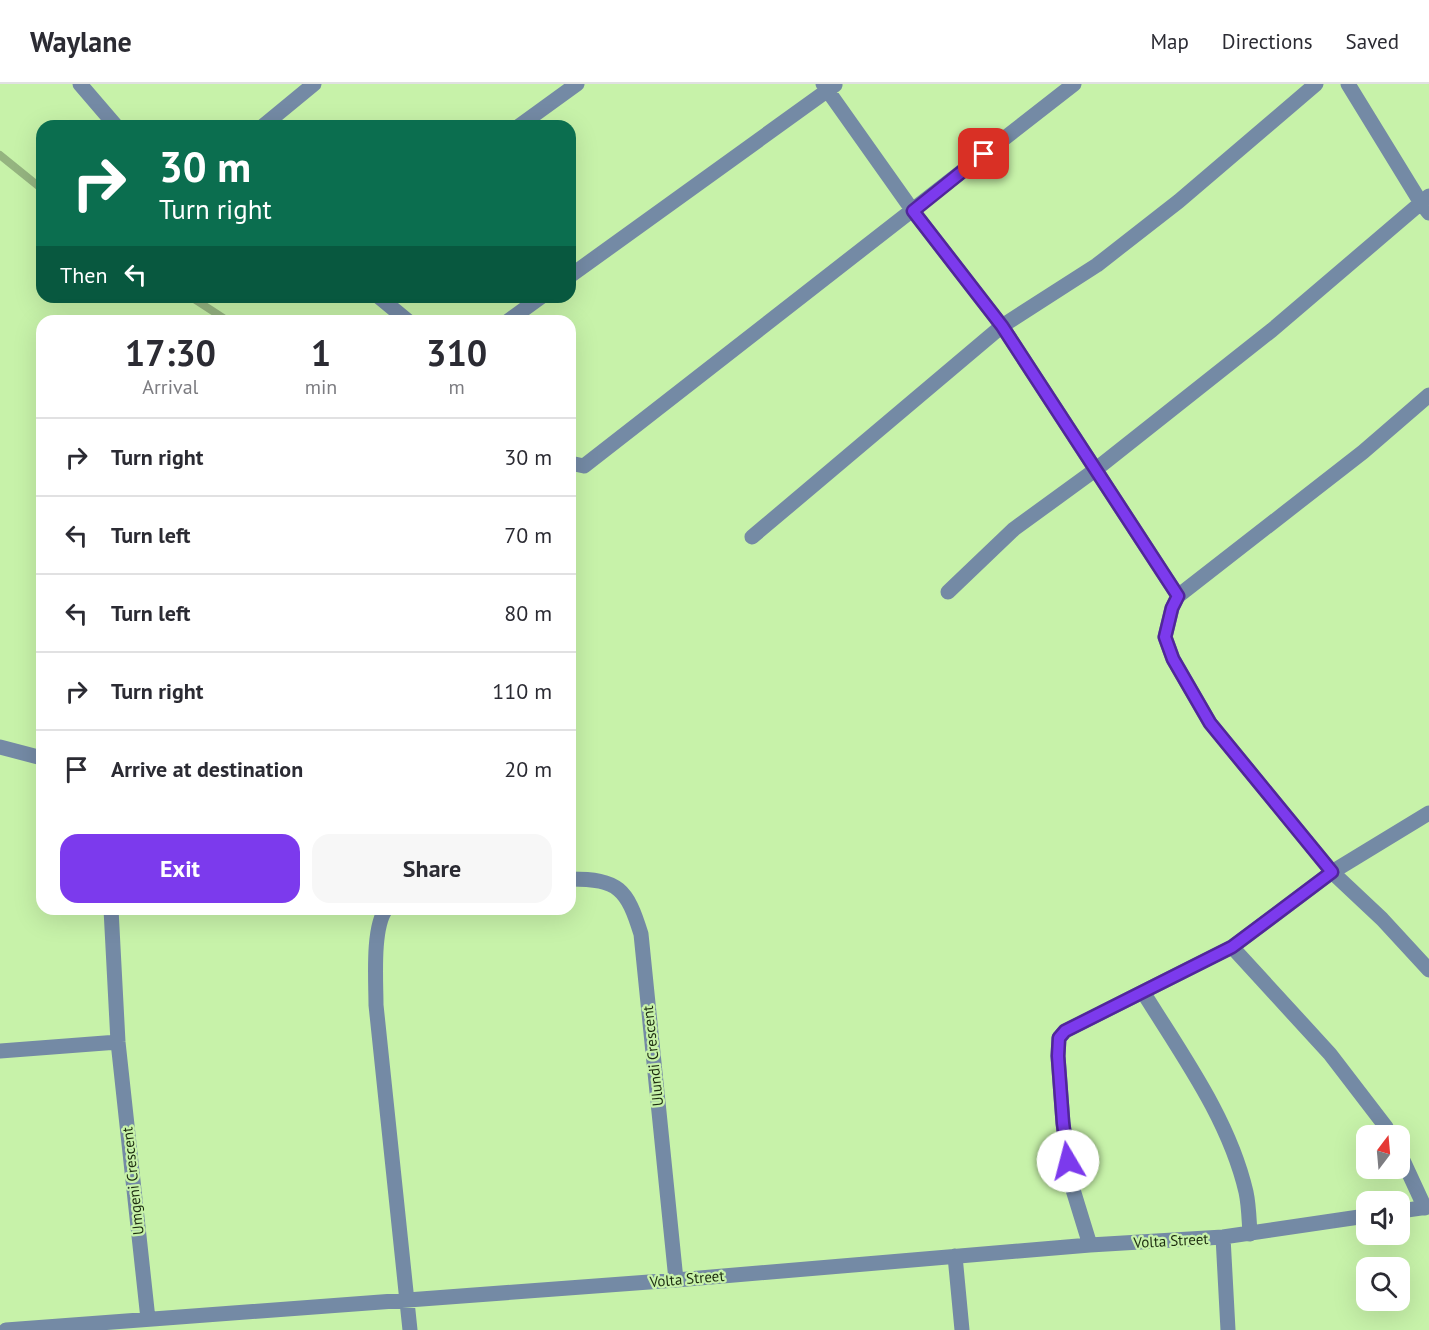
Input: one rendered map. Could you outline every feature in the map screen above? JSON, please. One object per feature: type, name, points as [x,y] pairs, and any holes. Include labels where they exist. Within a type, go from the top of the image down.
[{"type":"street","points":[[80,84],[111,120]]},
{"type":"street","points":[[270,120],[314,84]]},
{"type":"street","points":[[527,120],[577,84]]},
{"type":"street","points":[[576,464],[584,466],[1074,84]]},
{"type":"street","points":[[752,537],[1002,326],[1106,258],[1179,201],[1316,84]]},
{"type":"street","points":[[948,592],[1014,529],[1095,470],[1426,204],[1348,84]]},
{"type":"street","points":[[576,272],[829,86],[913,211],[1002,326],[1178,596]]},
{"type":"street","points":[[386,303],[401,315]]},
{"type":"street","points":[[516,315],[533,303]]},
{"type":"street","points":[[1429,395],[1363,452],[1178,596],[1172,608],[1165,637],[1173,659],[1210,723],[1332,872],[1382,919],[1429,970]]},
{"type":"street","points":[[0,747],[36,756]]},
{"type":"street","points":[[1090,1245],[1070,1180],[1063,1123],[1058,1056],[1059,1038],[1065,1031],[1232,947],[1332,872],[1429,813]]},
{"type":"street","name":"Ulundi Crescent","points":[[576,879],[590,879],[616,886],[623,891],[633,909],[641,933],[676,1280]]},
{"type":"street","name":"Umgeni Crescent","points":[[111,915],[118,1042],[148,1319]]},
{"type":"street","points":[[381,915],[375,953],[376,1005],[410,1330]]},
{"type":"street","points":[[1232,947],[1330,1053],[1384,1125]]},
{"type":"street","points":[[1143,992],[1202,1087],[1238,1164],[1246,1194],[1250,1234]]},
{"type":"street","points":[[0,1051],[118,1042]]},
{"type":"street","points":[[1410,1174],[1427,1207],[1410,1210]]},
{"type":"street","name":"Volta Street","points":[[6,1330],[676,1280],[1090,1245],[1223,1238],[1356,1218]]},
{"type":"street","points":[[1223,1238],[1228,1330]]},
{"type":"street","points":[[956,1256],[962,1330]]},
{"type":"waterway","points":[[0,155],[36,184]]},
{"type":"waterway","points":[[200,303],[219,315]]},
{"type":"route","points":[[984,154],[913,211],[1002,326],[1178,596],[1172,608],[1165,637],[1173,659],[1210,723],[1332,872],[1232,947],[1065,1031],[1059,1038],[1058,1056],[1068,1161]]}]
